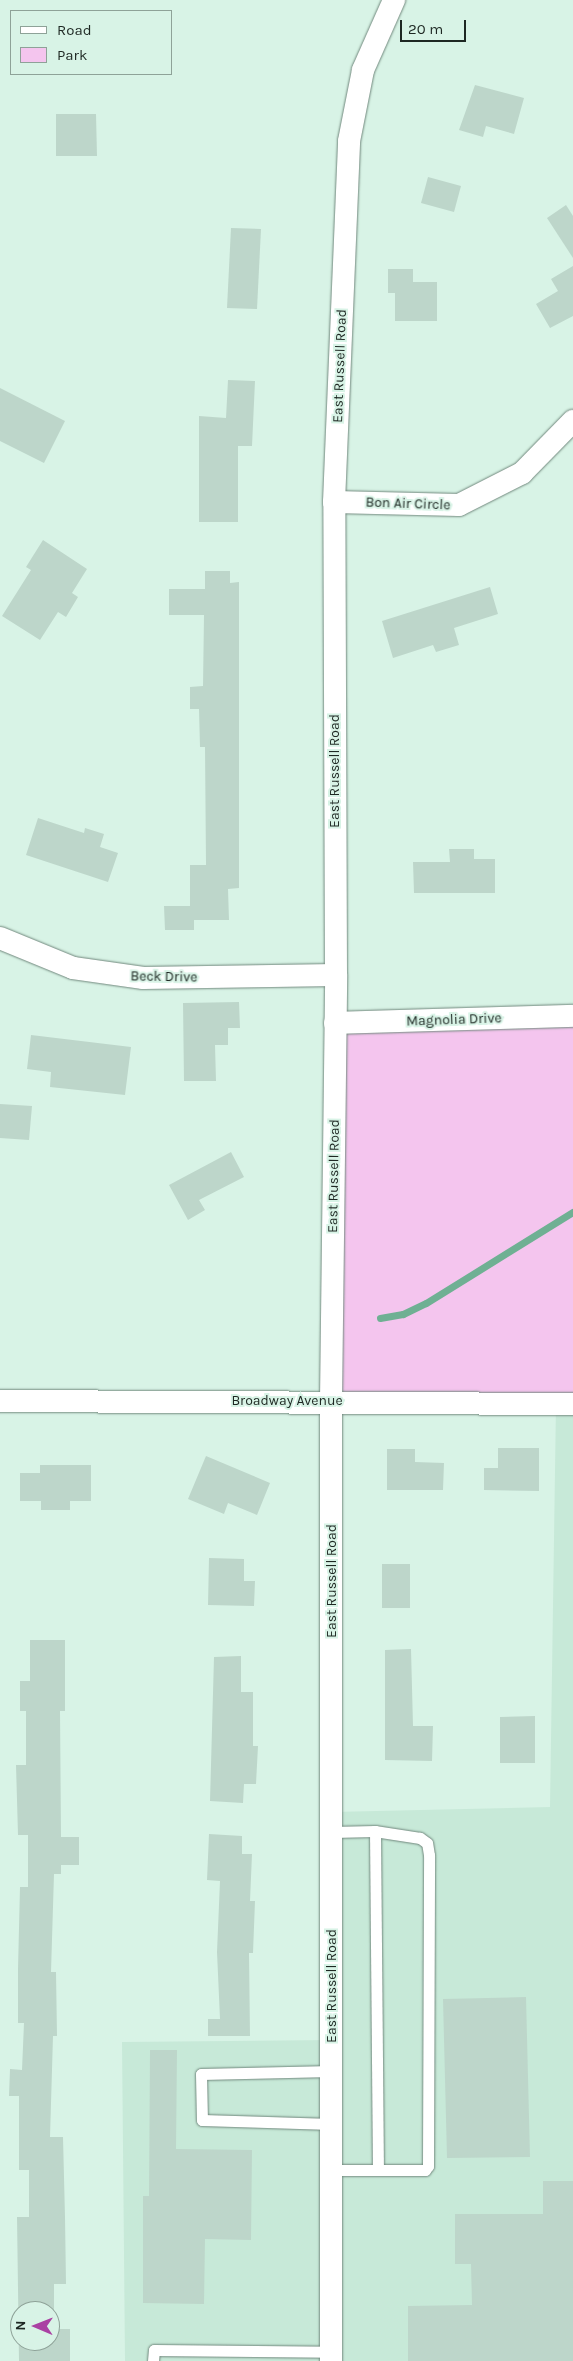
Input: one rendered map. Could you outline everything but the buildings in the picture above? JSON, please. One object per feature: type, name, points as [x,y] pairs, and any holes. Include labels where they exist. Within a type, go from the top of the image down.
[{"type":"street","name":"East Russell Road","points":[[332,2356],[332,1401],[336,1023],[334,502],[349,141],[363,70],[394,0]]},
{"type":"street","name":"Bon Air Circle","points":[[334,502],[460,505],[522,474],[573,421]]},
{"type":"street","name":"Beck Drive","points":[[0,938],[73,968],[143,978],[336,975]]},
{"type":"street","name":"Magnolia Drive","points":[[336,1023],[573,1016]]},
{"type":"street","name":"Broadway Avenue","points":[[0,1400],[573,1404]]},
{"type":"lane","points":[[375,1831],[378,2169]]},
{"type":"lane","points":[[332,1832],[375,1831],[420,1838],[427,1843],[429,1855],[428,2166],[425,2170],[332,2170]]},
{"type":"lane","points":[[332,2072],[202,2074],[202,2120],[332,2124]]},
{"type":"lane","points":[[154,2361],[154,2350],[332,2356]]},
{"type":"shaded area","points":[[556,1404],[573,1404],[573,2361],[125,2361],[122,2042],[332,2040],[332,1812],[550,1807]]},
{"type":"green space","points":[[573,1016],[573,1404],[331,1401],[335,1023]]},
{"type":"waterway","points":[[380,1318],[403,1314],[426,1303],[573,1212]]}]
